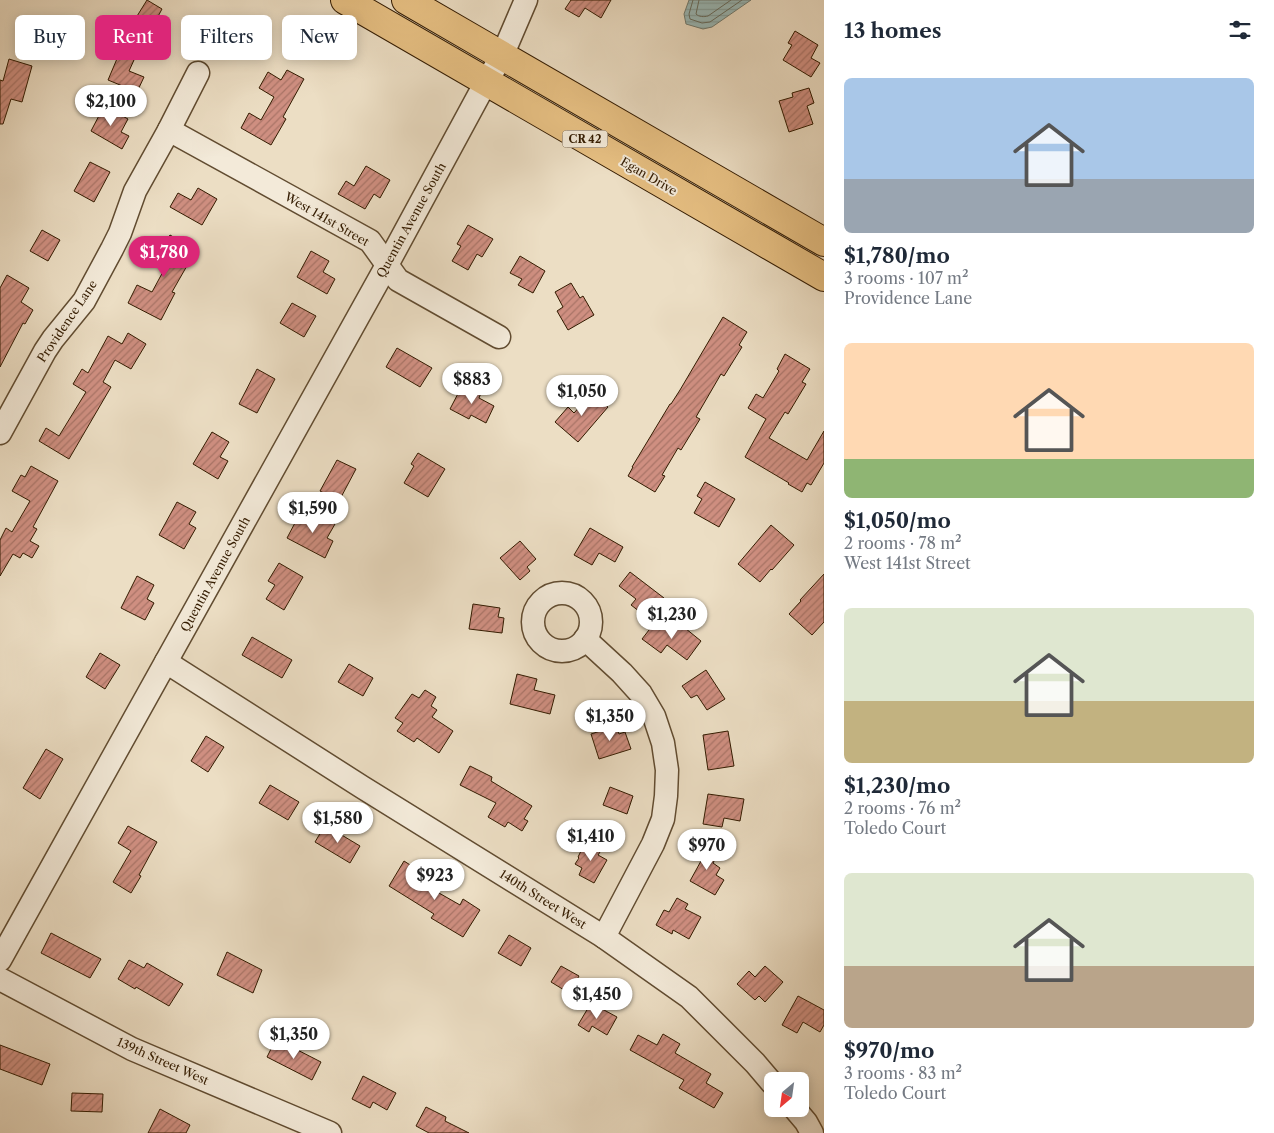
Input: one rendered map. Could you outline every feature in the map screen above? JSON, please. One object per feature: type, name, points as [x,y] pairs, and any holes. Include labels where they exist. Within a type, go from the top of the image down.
[{"type":"highway","name":"Egan Drive","points":[[345,0],[824,277]]},
{"type":"highway","name":"CR 42","points":[[406,0],[824,242]]},
{"type":"street","name":"Quentin Avenue South","points":[[0,960],[502,56],[526,0]]},
{"type":"street","name":"Providence Lane","points":[[0,433],[45,351],[84,301],[120,233],[135,191],[198,73]]},
{"type":"street","name":"West 141st Street","points":[[169,130],[370,241],[398,280],[499,337]]},
{"type":"street","points":[[585,639],[622,673],[641,694],[654,716],[663,743],[667,770],[663,819],[653,844],[604,937]]},
{"type":"street","name":"140th Street West","points":[[166,662],[362,787],[604,937],[689,997],[764,1074]]},
{"type":"street","name":"139th Street West","points":[[0,979],[132,1049],[330,1133]]},
{"type":"street","points":[[803,1118],[812,1133]]},
{"type":"water","points":[[689,0],[751,0],[712,27],[703,29],[686,24],[684,14]]},
{"type":"building","points":[[147,0],[162,9],[159,15],[138,15]]},
{"type":"building","points":[[571,0],[611,0],[601,18],[585,8],[579,17],[565,9]]},
{"type":"building","points":[[795,31],[818,45],[811,58],[820,63],[811,77],[783,60],[792,45],[788,43]]},
{"type":"building","points":[[9,59],[32,66],[22,102],[11,99],[3,124],[0,124],[0,80],[3,81]]},
{"type":"building","points":[[116,60],[134,60],[129,71],[144,77],[137,92],[108,80]]},
{"type":"building","points":[[287,70],[304,79],[283,117],[286,119],[271,145],[241,128],[249,113],[261,120],[274,97],[259,88],[268,72],[281,80]]},
{"type":"building","points":[[809,88],[814,103],[807,106],[813,124],[789,132],[779,101],[793,97],[792,93]]},
{"type":"building","points":[[104,106],[128,119],[121,132],[129,136],[122,149],[91,131]]},
{"type":"building","points":[[90,162],[110,172],[94,202],[74,191]]},
{"type":"building","points":[[366,166],[390,180],[380,198],[374,194],[365,209],[338,194],[346,181],[354,186]]},
{"type":"building","points":[[198,188],[217,199],[202,225],[170,207],[178,193],[191,200]]},
{"type":"building","points":[[468,225],[493,239],[482,257],[477,254],[468,270],[452,261],[461,246],[457,244]]},
{"type":"building","points":[[42,230],[60,240],[48,261],[30,251]]},
{"type":"building","points":[[170,235],[196,250],[172,292],[175,293],[161,320],[128,303],[137,285],[152,292],[165,268],[151,260],[159,246],[162,248]]},
{"type":"building","points":[[311,251],[329,261],[323,272],[335,279],[327,294],[297,277]]},
{"type":"building","points":[[520,256],[545,271],[533,293],[518,285],[522,279],[510,273]]},
{"type":"building","points":[[7,275],[29,288],[21,302],[33,310],[25,324],[23,323],[0,367],[0,288]]},
{"type":"building","points":[[571,283],[580,298],[583,296],[594,315],[568,330],[557,311],[563,307],[555,292]]},
{"type":"building","points":[[292,303],[316,316],[304,337],[280,323]]},
{"type":"building","points":[[723,317],[747,332],[739,345],[742,347],[724,376],[721,374],[696,417],[700,419],[681,450],[678,448],[662,475],[665,476],[655,492],[628,476]]},
{"type":"building","points":[[128,333],[146,344],[131,369],[115,360],[103,382],[111,387],[69,459],[39,441],[46,428],[59,436],[86,392],[73,384],[82,369],[88,373],[108,336],[122,344]]},
{"type":"building","points":[[397,348],[432,368],[420,387],[386,367]]},
{"type":"building","points":[[785,354],[810,369],[802,382],[806,384],[788,414],[785,412],[769,438],[807,460],[824,431],[824,463],[811,485],[807,483],[802,492],[745,457],[766,419],[748,408],[756,394],[763,398],[779,371],[777,369]]},
{"type":"building","points":[[257,369],[275,379],[257,413],[239,404]]},
{"type":"building","points":[[463,384],[481,393],[479,398],[494,406],[486,423],[471,415],[469,419],[450,409]]},
{"type":"building","points":[[592,393],[608,407],[578,442],[555,422],[568,407],[574,413]]},
{"type":"building","points":[[212,432],[229,442],[220,457],[228,461],[218,479],[193,464]]},
{"type":"building","points":[[418,453],[445,469],[428,497],[404,483],[414,466],[411,464]]},
{"type":"building","points":[[337,460],[356,469],[339,501],[320,491]]},
{"type":"building","points":[[31,466],[58,481],[33,527],[37,529],[30,541],[39,546],[32,558],[23,553],[20,558],[13,554],[0,576],[0,540],[6,528],[12,532],[30,501],[12,491],[21,475],[25,477]]},
{"type":"building","points":[[705,482],[735,499],[719,527],[694,513],[702,499],[697,496]]},
{"type":"building","points":[[177,502],[196,512],[189,524],[196,528],[184,549],[159,535]]},
{"type":"building","points":[[309,510],[335,524],[327,538],[333,541],[325,558],[287,538],[296,521],[302,523]]},
{"type":"building","points":[[771,525],[794,545],[760,582],[738,564]]},
{"type":"building","points":[[590,528],[623,547],[615,562],[599,553],[592,565],[574,555]]},
{"type":"building","points":[[520,541],[536,559],[527,567],[530,571],[520,580],[500,558]]},
{"type":"building","points":[[279,563],[303,577],[284,610],[266,599],[275,585],[268,581]]},
{"type":"building","points":[[630,572],[664,598],[648,618],[631,605],[636,599],[619,586]]},
{"type":"building","points":[[824,574],[824,622],[812,635],[789,614]]},
{"type":"building","points":[[137,576],[154,585],[147,599],[154,603],[145,620],[121,608]]},
{"type":"building","points":[[473,604],[500,608],[498,617],[504,618],[502,633],[469,629]]},
{"type":"building","points":[[656,621],[673,633],[680,624],[701,641],[687,660],[667,645],[661,653],[642,639]]},
{"type":"building","points":[[252,637],[292,660],[282,678],[242,655]]},
{"type":"building","points":[[100,653],[120,665],[105,689],[86,677]]},
{"type":"building","points":[[349,664],[373,678],[363,696],[338,682]]},
{"type":"building","points":[[706,670],[725,699],[707,710],[697,695],[691,698],[682,686]]},
{"type":"building","points":[[517,674],[537,679],[534,690],[555,695],[550,714],[510,704]]},
{"type":"building","points":[[425,690],[436,697],[431,706],[437,710],[432,717],[453,731],[439,753],[417,738],[414,742],[397,731],[403,723],[395,718],[412,694],[419,698]]},
{"type":"building","points":[[616,726],[619,734],[625,732],[631,749],[599,759],[591,734]]},
{"type":"building","points":[[728,731],[734,766],[708,770],[703,735]]},
{"type":"building","points":[[206,736],[224,747],[208,772],[191,761]]},
{"type":"building","points":[[46,749],[63,759],[40,799],[23,788]]},
{"type":"building","points":[[470,766],[492,777],[491,781],[532,806],[524,819],[528,821],[522,831],[508,822],[505,827],[488,817],[496,803],[460,785]]},
{"type":"building","points":[[270,785],[299,802],[288,820],[259,803]]},
{"type":"building","points":[[610,787],[633,796],[627,814],[603,805]]},
{"type":"building","points":[[708,794],[744,799],[740,821],[724,818],[722,827],[703,824]]},
{"type":"building","points":[[325,825],[360,846],[350,863],[315,842]]},
{"type":"building","points":[[128,826],[157,842],[131,893],[113,882],[131,851],[118,843]]},
{"type":"building","points":[[586,841],[602,849],[598,855],[607,860],[594,883],[579,875],[582,868],[575,864]]},
{"type":"building","points":[[701,844],[718,854],[713,863],[720,868],[716,875],[724,880],[715,895],[690,881],[701,861],[693,857]]},
{"type":"building","points":[[404,861],[421,872],[416,881],[460,905],[463,899],[480,910],[463,937],[431,918],[434,914],[389,886]]},
{"type":"building","points":[[677,898],[688,904],[685,909],[701,917],[689,939],[673,930],[672,934],[656,925],[664,910],[669,912]]},
{"type":"building","points":[[51,933],[101,959],[90,978],[41,953]]},
{"type":"building","points":[[509,935],[531,948],[521,966],[498,953]]},
{"type":"building","points":[[227,952],[262,970],[253,993],[217,975]]},
{"type":"building","points":[[129,960],[144,968],[147,963],[183,984],[169,1006],[118,979]]},
{"type":"building","points":[[561,966],[579,976],[569,993],[551,982]]},
{"type":"building","points":[[765,966],[783,982],[765,1002],[759,996],[755,1000],[737,984],[749,971],[755,977]]},
{"type":"building","points":[[798,996],[824,1010],[824,1025],[820,1032],[803,1022],[797,1033],[782,1025]]},
{"type":"building","points":[[591,1003],[617,1017],[607,1035],[592,1026],[589,1032],[578,1025]]},
{"type":"building","points":[[663,1034],[680,1044],[675,1053],[711,1074],[706,1083],[723,1093],[714,1108],[679,1088],[684,1080],[630,1050],[638,1035],[657,1045]]},
{"type":"building","points":[[276,1039],[321,1062],[312,1080],[267,1057]]},
{"type":"building","points":[[0,1045],[50,1064],[42,1085],[0,1069]]},
{"type":"building","points":[[363,1076],[396,1093],[387,1110],[373,1102],[370,1108],[352,1099]]},
{"type":"building","points":[[72,1093],[103,1094],[102,1112],[71,1111]]},
{"type":"building","points":[[426,1107],[446,1117],[445,1121],[469,1133],[429,1133],[416,1126]]},
{"type":"building","points":[[160,1109],[190,1125],[186,1133],[148,1133]]}]
